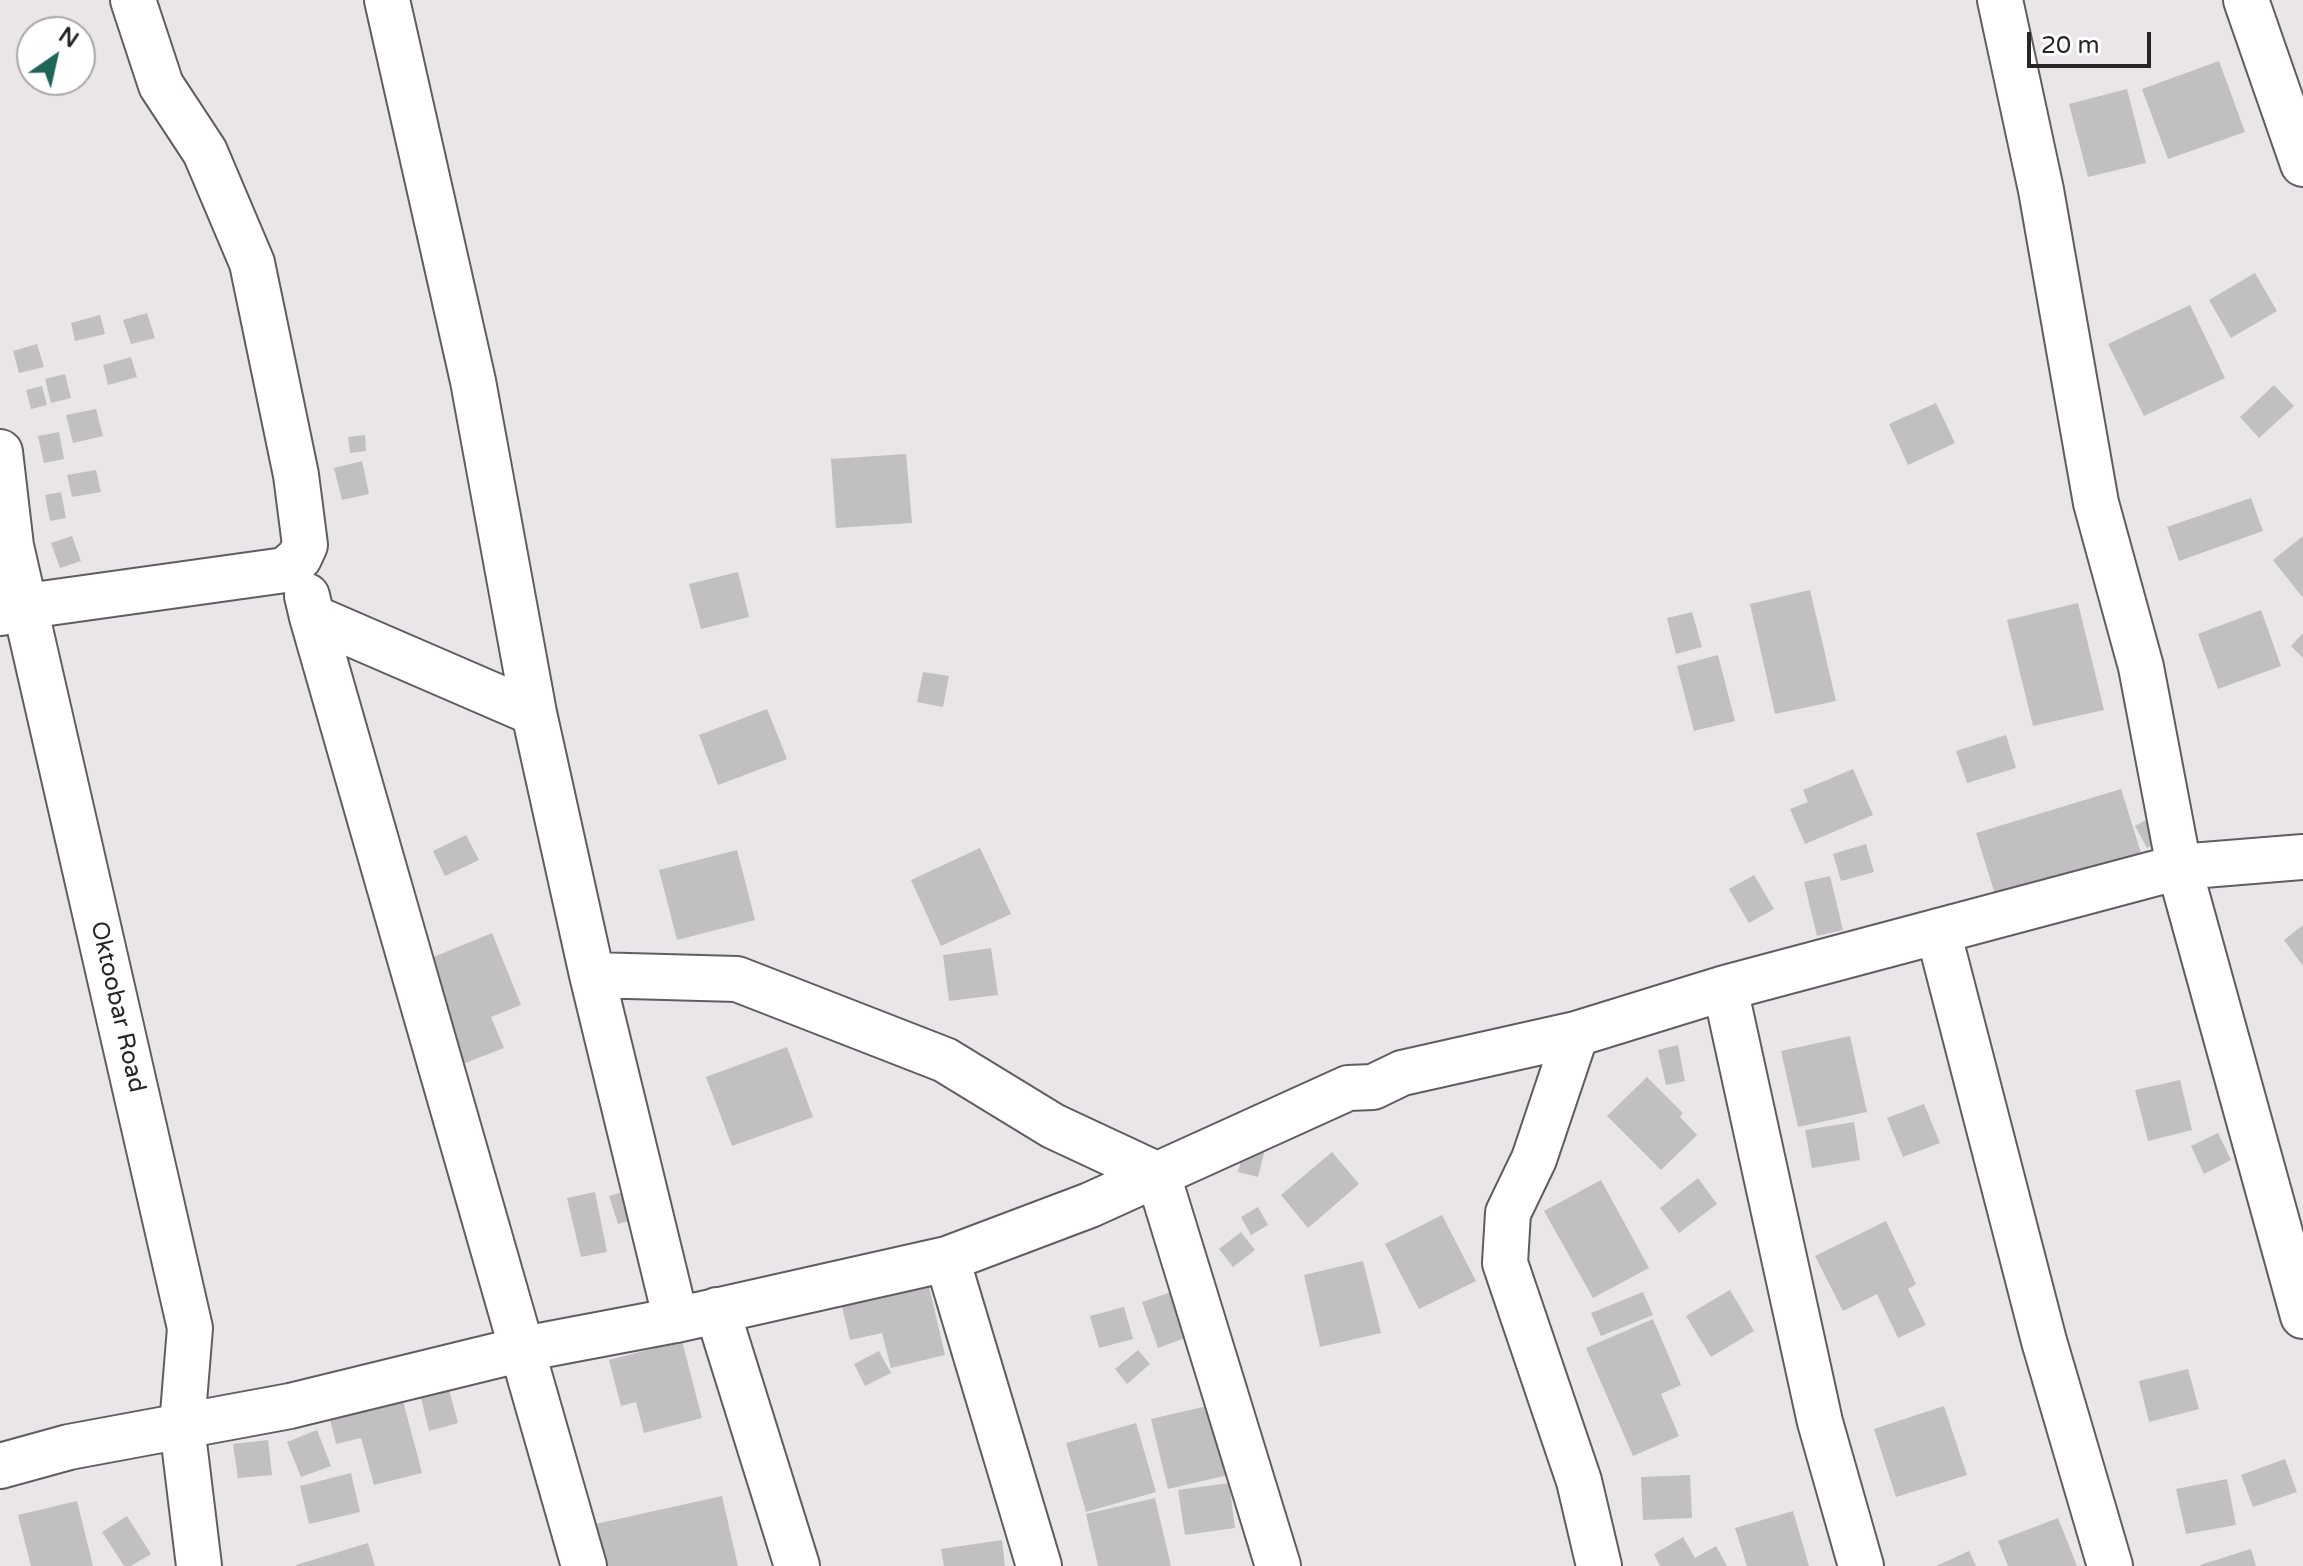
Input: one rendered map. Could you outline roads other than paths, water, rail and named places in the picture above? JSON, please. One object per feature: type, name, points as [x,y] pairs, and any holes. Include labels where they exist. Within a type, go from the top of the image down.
[{"type":"street","points":[[13,610],[285,570],[299,558],[305,545],[296,475],[252,263],[205,152],[161,85],[133,0]]},
{"type":"street","points":[[387,0],[473,381],[534,713],[592,975],[696,1315],[797,1566]]},
{"type":"street","points":[[2000,0],[2041,190],[2096,503],[2141,667],[2179,867],[2303,1316]]},
{"type":"street","points":[[2246,0],[2303,164]]},
{"type":"street","name":"Oktoobar Road","points":[[0,452],[11,546],[13,610],[190,1328],[182,1426],[199,1566]]},
{"type":"street","points":[[299,558],[312,617],[584,1566]]},
{"type":"street","points":[[312,617],[534,713]]},
{"type":"street","points":[[0,1466],[69,1447],[290,1406],[523,1349],[696,1315],[947,1259],[1158,1175],[1348,1088],[1373,1087],[1402,1073],[1576,1034],[1725,988],[2179,867],[2303,857]]},
{"type":"street","points":[[1938,931],[2044,1341],[2110,1566]]},
{"type":"street","points":[[592,975],[737,979],[945,1060],[1053,1126],[1158,1175],[1278,1566]]},
{"type":"street","points":[[1725,988],[1820,1422],[1861,1566]]},
{"type":"street","points":[[1576,1034],[1534,1159],[1508,1213],[1505,1263],[1579,1481],[1599,1566]]},
{"type":"street","points":[[947,1259],[1039,1566]]}]
